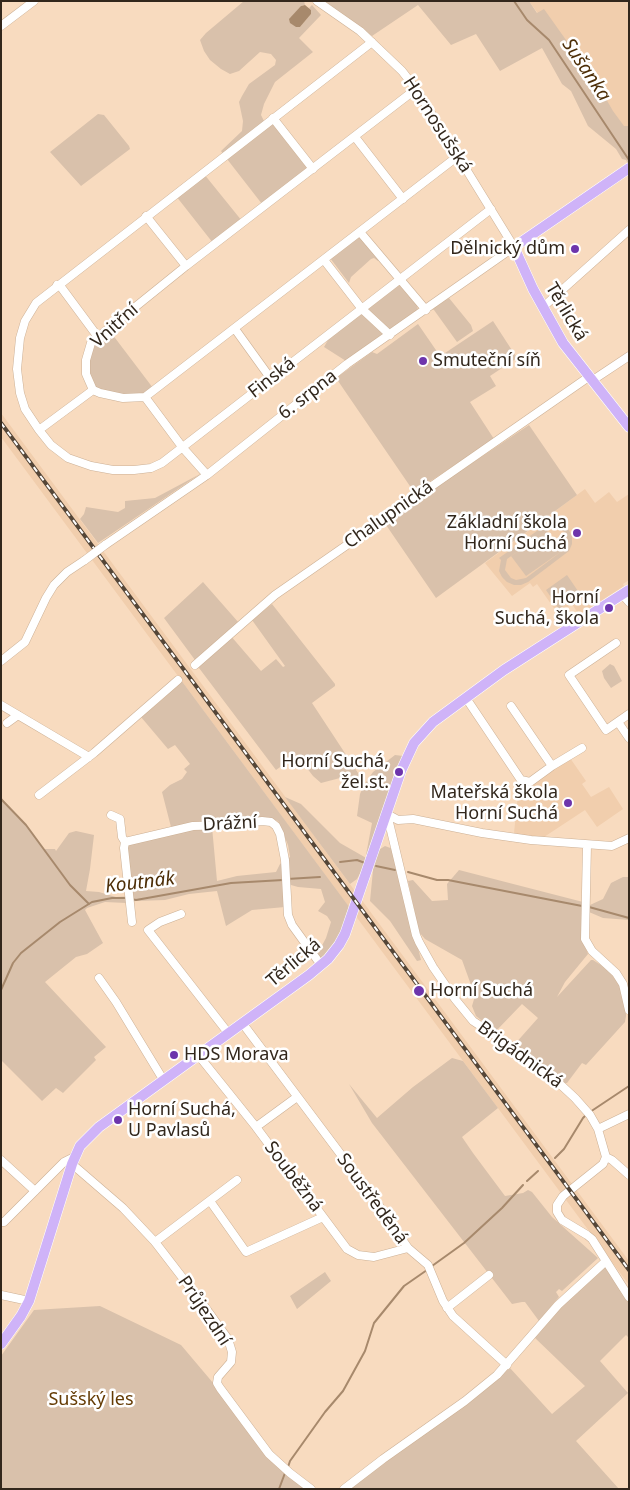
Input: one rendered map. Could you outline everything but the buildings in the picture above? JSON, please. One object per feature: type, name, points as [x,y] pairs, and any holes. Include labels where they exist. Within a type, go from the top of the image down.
[{"type":"main road","points":[[514,247],[627,170]]},
{"type":"main road","name":"Těrlická","points":[[514,247],[563,343],[629,427]]},
{"type":"main road","name":"Těrlická","points":[[1,1344],[30,1301],[80,1146],[99,1128],[243,1024],[321,965],[334,952],[344,934],[401,771],[414,743],[433,722],[504,670],[627,595]]},
{"type":"street","points":[[1,26],[34,1]]},
{"type":"street","name":"Hornosušská","points":[[317,1],[345,19],[402,71],[416,89],[514,247]]},
{"type":"street","name":"Finská","points":[[372,42],[36,303],[25,321],[20,338],[17,368],[20,393],[25,409],[39,430],[51,445],[68,458],[91,466],[113,470],[134,470],[151,468],[162,463],[491,209]]},
{"type":"street","name":"Vnitřní","points":[[94,390],[86,374],[86,360],[92,343],[98,337],[186,266],[416,89]]},
{"type":"street","points":[[273,118],[312,169]]},
{"type":"street","points":[[355,136],[403,198]]},
{"type":"street","points":[[39,430],[94,390],[123,398],[145,398],[458,156]]},
{"type":"street","points":[[146,216],[186,266]]},
{"type":"street","points":[[543,307],[629,230]]},
{"type":"street","points":[[360,232],[426,310]]},
{"type":"street","name":"6. srpna","points":[[1,661],[25,642],[46,598],[54,585],[67,572],[207,475],[347,364],[514,247]]},
{"type":"street","points":[[324,260],[362,309],[390,335]]},
{"type":"street","points":[[57,285],[61,287],[98,337]]},
{"type":"street","points":[[235,329],[271,379]]},
{"type":"street","name":"Chalupnická","points":[[196,665],[276,595],[591,378],[629,356]]},
{"type":"street","points":[[145,398],[183,448],[207,475]]},
{"type":"street","points":[[616,643],[569,675],[606,730],[629,714]]},
{"type":"street","points":[[39,795],[89,757],[178,680]]},
{"type":"street","points":[[466,698],[521,780],[530,782],[582,748]]},
{"type":"street","points":[[1,705],[89,757]]},
{"type":"street","points":[[511,706],[552,766]]},
{"type":"street","points":[[7,724],[18,715]]},
{"type":"street","points":[[618,722],[629,738]]},
{"type":"street","points":[[387,814],[398,820],[413,819],[507,837],[587,845],[612,846],[629,838]]},
{"type":"street","name":"Brigádnická","points":[[387,814],[416,934],[433,966],[455,999],[473,1021],[511,1046],[562,1086],[583,1106],[598,1129],[606,1157]]},
{"type":"street","points":[[111,815],[120,820],[122,837],[125,842],[124,848],[132,922]]},
{"type":"street","name":"Drážní","points":[[125,842],[193,826],[271,822],[276,826],[280,834],[285,860],[288,915],[292,925],[321,965]]},
{"type":"street","points":[[587,845],[585,939],[592,951],[616,973],[623,984],[629,1010]]},
{"type":"street","points":[[181,914],[160,922],[148,930],[229,1034]]},
{"type":"street","points":[[99,978],[116,1002],[164,1082]]},
{"type":"street","name":"Soustředěná","points":[[243,1024],[378,1204],[408,1248],[428,1265],[447,1308],[453,1316],[507,1365]]},
{"type":"street","name":"Souběžná","points":[[199,1056],[256,1127],[347,1249],[358,1255],[374,1256],[408,1248]]},
{"type":"street","points":[[256,1127],[298,1097]]},
{"type":"street","points":[[598,1129],[629,1114]]},
{"type":"street","points":[[629,1175],[606,1157],[603,1164],[563,1196],[557,1208],[560,1218],[587,1235],[629,1297]]},
{"type":"street","points":[[1,1160],[35,1191]]},
{"type":"street","points":[[1,1222],[4,1222],[64,1162],[74,1160]]},
{"type":"street","name":"Průjezdní","points":[[74,1160],[124,1208],[155,1242],[228,1339],[232,1358],[229,1365],[218,1377],[217,1382],[220,1388],[269,1454],[311,1489]]},
{"type":"street","points":[[155,1242],[237,1180]]},
{"type":"street","points":[[210,1201],[246,1252],[323,1217]]},
{"type":"street","points":[[344,1489],[465,1401],[507,1365],[558,1305],[606,1261]]},
{"type":"street","points":[[447,1308],[489,1275]]},
{"type":"street","points":[[1,1295],[30,1301]]},
{"type":"shaded area","points":[[529,1],[629,1],[629,147],[542,19]]},
{"type":"shaded area","points":[[305,5],[311,10],[311,14],[300,27],[296,27],[290,23],[289,19],[301,6]]},
{"type":"shaded area","points":[[1,413],[629,1261],[629,1285],[1,437]]},
{"type":"shaded area","name":"Základní škola Horní Suchá","points":[[585,489],[595,503],[609,492],[617,502],[629,494],[629,580],[623,584],[624,586],[579,615],[572,604],[558,614],[537,584],[533,587],[530,583],[512,596],[485,563]]},
{"type":"shaded area","name":"Mateřská škola Horní Suchá","points":[[570,758],[586,781],[582,784],[591,797],[609,787],[623,809],[597,827],[585,810],[541,839],[516,836],[514,833],[518,794]]},
{"type":"green space","points":[[244,1],[304,1],[305,5],[301,6],[300,27],[311,14],[309,8],[312,5],[321,15],[299,38],[313,52],[275,82],[264,104],[261,115],[264,121],[223,154],[221,151],[242,131],[243,121],[239,102],[242,96],[249,84],[275,65],[276,60],[271,54],[260,52],[239,71],[230,74],[210,60],[204,51],[200,40]]},
{"type":"green space","points":[[322,1],[529,1],[537,13],[544,9],[598,85],[613,111],[624,126],[629,126],[629,166],[616,149],[588,126],[571,91],[562,84],[542,48],[500,71],[476,34],[451,45],[418,5],[372,36]]},
{"type":"green space","points":[[98,114],[104,115],[130,149],[81,186],[50,152]]},
{"type":"green space","points":[[272,123],[308,169],[262,204],[227,159]]},
{"type":"green space","points":[[204,174],[242,221],[213,243],[176,196]]},
{"type":"green space","points":[[357,236],[361,236],[380,260],[371,259],[351,277],[349,283],[330,258]]},
{"type":"green space","points":[[399,285],[417,305],[418,310],[390,330],[368,309]]},
{"type":"green space","points":[[449,298],[471,325],[473,331],[457,342],[432,309]]},
{"type":"green space","points":[[364,313],[383,334],[346,361],[324,347],[328,340],[360,314]]},
{"type":"green space","points":[[493,321],[517,358],[490,376],[496,386],[470,402],[494,439],[414,492],[336,378],[372,352],[377,354],[418,324],[439,357]]},
{"type":"green space","points":[[109,330],[153,388],[142,395],[116,394],[99,390],[94,385],[88,372],[89,352],[96,340]]},
{"type":"green space","points":[[529,425],[577,495],[436,598],[384,522]]},
{"type":"green space","points":[[200,474],[98,543],[80,519],[86,507],[118,512],[125,508],[125,501],[155,498]]},
{"type":"green space","points":[[558,516],[561,519],[557,523],[569,530],[572,537],[569,551],[528,582],[521,585],[514,585],[502,577],[499,571],[501,560],[499,558]],"holes":[[[557,527],[566,533],[568,543],[566,548],[526,578],[516,580],[511,578],[505,570],[507,559],[551,528]]]},
{"type":"green space","points":[[547,531],[562,551],[526,576],[511,556]]},
{"type":"green space","points":[[567,575],[580,594],[559,609],[546,590]]},
{"type":"green space","points":[[203,582],[239,623],[198,660],[195,660],[164,618]]},
{"type":"green space","points":[[272,604],[335,684],[335,686],[312,703],[360,776],[340,778],[321,783],[313,776],[297,755],[276,770],[199,668],[200,664],[230,635],[261,671],[276,659],[283,667],[285,666],[252,620]]},
{"type":"green space","points":[[610,664],[614,666],[622,681],[611,688],[604,678],[602,671]]},
{"type":"green space","points":[[181,680],[350,908],[343,931],[326,956],[320,959],[318,953],[326,938],[331,922],[327,916],[318,911],[325,902],[321,889],[298,887],[284,883],[285,907],[252,910],[226,926],[217,891],[189,894],[165,900],[126,903],[105,902],[87,908],[85,910],[103,943],[87,954],[76,957],[45,982],[106,1047],[94,1057],[96,1060],[63,1093],[56,1088],[42,1101],[1,1060],[1,797],[26,825],[43,849],[55,849],[56,851],[69,833],[76,831],[94,835],[86,891],[99,892],[116,897],[132,896],[126,849],[128,846],[132,842],[176,831],[212,827],[217,881],[237,876],[276,872],[280,864],[290,857],[288,845],[278,821],[267,817],[235,820],[234,818],[230,822],[171,827],[162,792],[170,785],[182,779],[187,772],[184,769],[190,764],[175,745],[168,749],[141,717],[163,699]]},
{"type":"green space","points":[[395,755],[403,756],[369,855],[366,855],[372,823],[357,816],[360,794],[373,772]]},
{"type":"green space","points":[[285,797],[301,804],[340,843],[368,859],[357,879],[350,884]]},
{"type":"green space","points":[[385,846],[393,849],[421,960],[417,961],[390,921],[370,901],[374,860],[377,851]]},
{"type":"green space","points":[[459,870],[583,902],[581,936],[588,954],[565,982],[557,997],[593,960],[607,969],[619,984],[626,1016],[625,1022],[586,1065],[582,1063],[567,1083],[562,1083],[514,1045],[538,1018],[522,1004],[496,1031],[486,1024],[476,1016],[472,1006],[475,996],[462,960],[425,939],[419,932],[408,881],[413,880],[432,901],[448,900],[447,884]]},
{"type":"green space","points":[[623,877],[629,877],[629,920],[603,918],[589,912],[590,905],[603,899],[611,883]]},
{"type":"green space","points":[[452,1058],[463,1061],[498,1108],[462,1137],[473,1153],[505,1196],[523,1193],[528,1190],[532,1192],[552,1217],[598,1258],[562,1291],[559,1289],[556,1292],[559,1297],[539,1321],[525,1302],[512,1304],[372,1123],[349,1084],[377,1118],[413,1087]]},
{"type":"green space","points":[[604,1266],[609,1268],[629,1299],[629,1338],[626,1335],[600,1361],[628,1393],[576,1441],[619,1489],[349,1489],[510,1368],[552,1414],[585,1386],[534,1337],[559,1306]]},
{"type":"green space","points":[[325,1272],[331,1281],[297,1309],[290,1296]]},
{"type":"green space","name":"Sušský les","points":[[100,1306],[181,1345],[241,1416],[269,1454],[311,1489],[1,1489],[1,1356],[34,1310]]},
{"type":"waterway","name":"Sušanka","points":[[514,1],[527,20],[549,40],[629,160]]},
{"type":"waterway","points":[[1,799],[26,825],[70,885],[89,904]]},
{"type":"waterway","name":"Koutnák","points":[[340,862],[357,860],[365,863]]},
{"type":"waterway","name":"Koutnák","points":[[376,866],[395,870]]},
{"type":"waterway","name":"Koutnák","points":[[408,872],[437,880],[448,880],[582,906]]},
{"type":"waterway","name":"Koutnák","points":[[287,879],[320,877]]},
{"type":"waterway","name":"Koutnák","points":[[131,899],[136,900],[231,883],[283,880]]},
{"type":"waterway","name":"Koutnák","points":[[1,990],[13,963],[21,953],[60,922],[92,902],[112,898],[127,898]]},
{"type":"waterway","name":"Koutnák","points":[[589,907],[629,918]]},
{"type":"waterway","points":[[590,1112],[629,1086]]},
{"type":"waterway","points":[[555,1158],[564,1149],[586,1115]]},
{"type":"waterway","points":[[527,1181],[538,1171]]},
{"type":"waterway","points":[[432,1266],[464,1243],[502,1208],[523,1185]]},
{"type":"waterway","points":[[288,1467],[290,1461],[325,1412],[343,1391],[365,1351],[374,1323],[404,1286],[427,1270]]},
{"type":"waterway","points":[[279,1489],[285,1473]]},
{"type":"railway","points":[[1,423],[629,1270]]},
{"type":"place","name":"Dělnický dům","points":[[575,249]]},
{"type":"place","name":"Smuteční síň","points":[[423,361]]},
{"type":"place","name":"Základní škola Horní Suchá","points":[[577,533]]},
{"type":"place","name":"Horní Suchá, škola","points":[[609,608]]},
{"type":"place","name":"Horní Suchá, žel.st.","points":[[399,772]]},
{"type":"place","name":"Mateřská škola Horní Suchá","points":[[568,803]]},
{"type":"place","name":"Horní Suchá","points":[[419,991]]},
{"type":"place","name":"HDS Morava","points":[[174,1055]]},
{"type":"place","name":"Horní Suchá, U Pavlasů","points":[[118,1120]]}]
